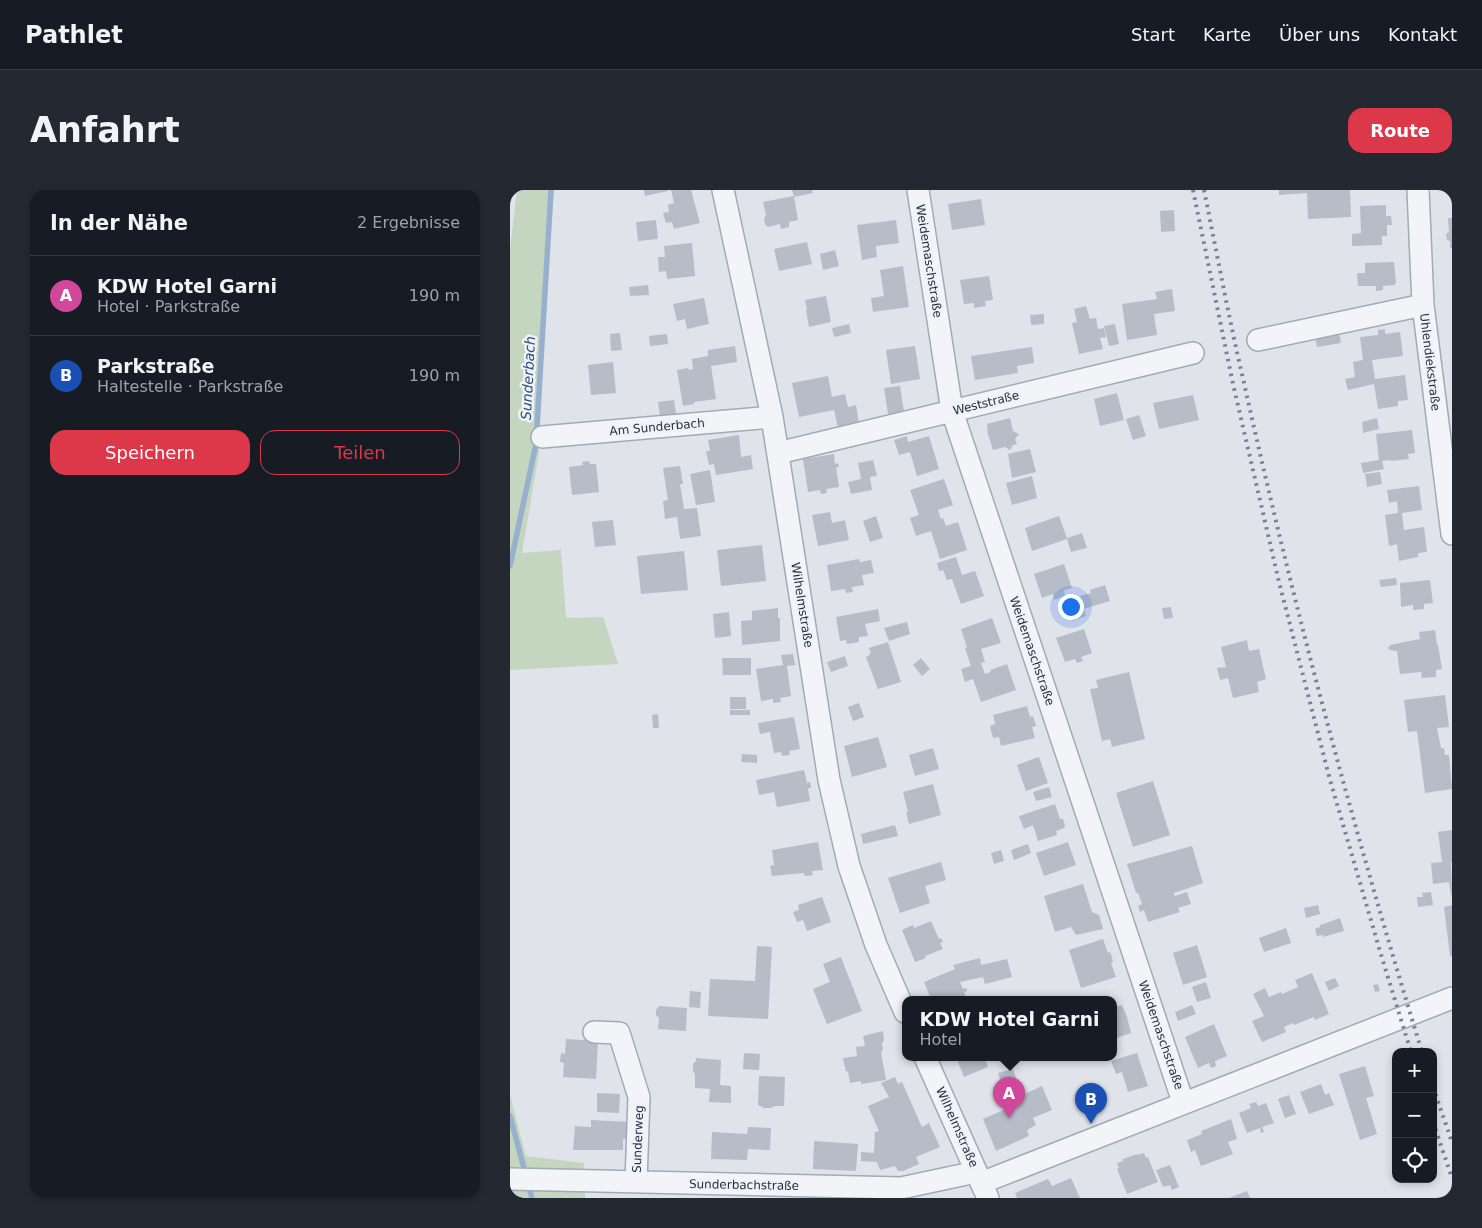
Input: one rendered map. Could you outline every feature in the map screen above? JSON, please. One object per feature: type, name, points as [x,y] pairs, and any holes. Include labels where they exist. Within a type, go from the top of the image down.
[{"type":"street","name":"Wilhelmstraße","points":[[723,190],[772,417],[829,780],[849,866],[876,945],[902,1005]]},
{"type":"street","name":"Weidemaschstraße","points":[[918,190],[952,412],[1184,1102]]},
{"type":"street","name":"Uhlendiekstraße","points":[[1418,190],[1423,305],[1452,534]]},
{"type":"street","points":[[1258,340],[1423,305]]},
{"type":"street","name":"Weststraße","points":[[778,453],[1193,353]]},
{"type":"street","name":"Am Sunderbach","points":[[542,437],[772,417]]},
{"type":"street","name":"Sunderbachstraße","points":[[510,1179],[636,1182],[901,1193],[982,1184],[1184,1102],[1452,998]]},
{"type":"street","name":"Sunderweg","points":[[594,1032],[619,1033],[639,1097],[636,1182]]},
{"type":"street","name":"Wilhelmstraße","points":[[927,1061],[982,1184]]},
{"type":"green space","points":[[517,190],[554,190],[538,432],[539,452],[522,553],[561,550],[566,618],[603,617],[618,664],[510,670],[510,249]]},
{"type":"green space","points":[[510,1095],[526,1156],[584,1163],[584,1171],[510,1167]]},
{"type":"green space","points":[[510,1189],[585,1190],[585,1198],[514,1198],[513,1196],[510,1197]]},
{"type":"building","points":[[644,190],[668,190],[668,191],[645,196]]},
{"type":"building","points":[[671,190],[691,190],[700,223],[674,229],[672,222],[666,223],[663,213],[669,212],[668,205],[674,203]]},
{"type":"building","points":[[792,190],[812,190],[813,193],[794,197],[798,220],[789,222],[789,227],[781,229],[780,224],[768,227],[765,224],[764,218],[766,215],[763,202],[794,196]]},
{"type":"building","points":[[1279,190],[1350,190],[1351,217],[1308,219],[1307,193],[1279,195]]},
{"type":"building","points":[[981,199],[985,225],[952,230],[948,204]]},
{"type":"building","points":[[1386,205],[1386,216],[1391,216],[1392,225],[1387,225],[1387,236],[1382,236],[1382,245],[1352,246],[1352,234],[1361,233],[1360,206]]},
{"type":"building","points":[[1174,210],[1175,231],[1161,232],[1160,211]]},
{"type":"building","points":[[1448,218],[1452,218],[1452,248],[1450,248],[1450,241],[1447,240],[1446,234],[1449,232]]},
{"type":"building","points":[[656,220],[658,239],[638,241],[636,222]]},
{"type":"building","points":[[896,220],[899,243],[876,246],[877,257],[862,260],[857,225]]},
{"type":"building","points":[[807,242],[812,264],[779,271],[774,249]]},
{"type":"building","points":[[692,243],[695,276],[667,279],[666,271],[659,272],[658,257],[665,257],[664,246]]},
{"type":"building","points":[[835,250],[839,266],[823,270],[820,254]]},
{"type":"building","points":[[1394,262],[1395,285],[1383,286],[1383,290],[1376,291],[1376,286],[1358,286],[1357,273],[1365,273],[1365,263]]},
{"type":"building","points":[[903,266],[909,307],[873,312],[871,298],[884,296],[880,270]]},
{"type":"building","points":[[989,276],[993,300],[985,301],[986,306],[974,308],[974,303],[964,304],[960,280]]},
{"type":"building","points":[[648,285],[649,295],[630,296],[629,287]]},
{"type":"building","points":[[1172,289],[1175,311],[1154,314],[1157,335],[1127,340],[1122,304],[1157,299],[1155,292]]},
{"type":"building","points":[[826,296],[831,322],[809,327],[805,300]]},
{"type":"building","points":[[704,298],[709,324],[687,329],[685,319],[677,321],[673,304]]},
{"type":"building","points":[[1086,306],[1090,319],[1096,318],[1098,329],[1104,328],[1106,337],[1100,338],[1103,349],[1079,354],[1072,323],[1077,322],[1074,309]]},
{"type":"building","points":[[1044,314],[1044,324],[1031,325],[1030,315]]},
{"type":"building","points":[[849,324],[851,333],[834,337],[832,328]]},
{"type":"building","points":[[1115,324],[1119,344],[1109,346],[1104,326]]},
{"type":"building","points":[[1385,329],[1385,334],[1400,332],[1403,356],[1372,360],[1375,379],[1405,375],[1408,400],[1398,401],[1398,406],[1378,409],[1374,384],[1348,390],[1345,379],[1355,377],[1353,362],[1363,360],[1360,337],[1378,335],[1378,330]]},
{"type":"building","points":[[1339,332],[1341,343],[1317,347],[1315,337]]},
{"type":"building","points":[[620,333],[622,350],[611,351],[610,334]]},
{"type":"building","points":[[667,334],[668,344],[650,346],[649,336]]},
{"type":"building","points":[[735,346],[737,362],[711,366],[716,399],[694,402],[694,404],[683,406],[677,370],[693,369],[692,359],[708,356],[708,350]]},
{"type":"building","points":[[915,346],[920,379],[891,384],[886,350]]},
{"type":"building","points":[[1032,347],[1034,363],[1017,366],[1018,373],[975,380],[971,356]]},
{"type":"building","points":[[613,362],[616,393],[591,395],[588,365]]},
{"type":"building","points":[[828,376],[832,397],[845,394],[848,407],[856,405],[859,424],[838,428],[834,410],[799,417],[792,383]]},
{"type":"building","points":[[900,386],[904,412],[888,414],[884,388]]},
{"type":"building","points":[[1117,393],[1124,420],[1100,426],[1094,399]]},
{"type":"building","points":[[1193,395],[1199,420],[1159,429],[1153,403]]},
{"type":"building","points":[[674,400],[676,414],[660,416],[658,402]]},
{"type":"building","points":[[1139,415],[1146,436],[1133,440],[1126,419]]},
{"type":"building","points":[[1010,418],[1013,431],[1019,434],[1015,439],[1017,444],[1013,445],[1010,450],[1005,447],[993,450],[987,431],[987,424]]},
{"type":"building","points":[[1377,418],[1379,429],[1363,433],[1362,422]]},
{"type":"building","points":[[1412,430],[1415,453],[1408,454],[1409,459],[1382,461],[1384,469],[1363,473],[1361,463],[1379,460],[1376,434]]},
{"type":"building","points":[[739,435],[741,457],[751,455],[753,469],[716,475],[714,464],[709,465],[706,451],[710,451],[708,440]]},
{"type":"building","points":[[907,436],[908,442],[929,436],[939,469],[917,476],[910,452],[899,455],[894,440]]},
{"type":"building","points":[[1030,449],[1036,472],[1012,478],[1008,454]]},
{"type":"building","points":[[834,454],[835,464],[838,463],[839,467],[836,467],[839,487],[826,489],[827,493],[821,494],[820,490],[808,492],[803,459]]},
{"type":"building","points":[[873,460],[877,476],[870,477],[872,490],[851,494],[848,482],[861,479],[858,463]]},
{"type":"building","points":[[589,461],[590,464],[596,464],[599,492],[572,495],[569,467],[583,465],[582,462]]},
{"type":"building","points":[[680,466],[683,484],[680,484],[684,509],[697,508],[701,536],[680,539],[677,517],[665,519],[663,501],[668,500],[663,468]]},
{"type":"building","points":[[710,470],[715,502],[696,505],[690,474]]},
{"type":"building","points":[[1380,472],[1382,484],[1367,487],[1365,474]]},
{"type":"building","points":[[1032,476],[1037,498],[1012,505],[1006,483]]},
{"type":"building","points":[[944,479],[953,505],[938,510],[946,526],[958,522],[967,550],[940,559],[931,531],[916,536],[910,518],[919,515],[910,490]]},
{"type":"building","points":[[1419,486],[1422,510],[1402,513],[1404,530],[1424,527],[1427,552],[1418,553],[1418,557],[1399,561],[1397,544],[1389,546],[1385,515],[1398,513],[1397,501],[1389,503],[1387,490]]},
{"type":"building","points":[[830,512],[832,523],[845,520],[849,540],[818,546],[812,515]]},
{"type":"building","points":[[876,516],[883,538],[870,542],[863,521]]},
{"type":"building","points":[[1059,516],[1067,538],[1082,533],[1087,548],[1071,552],[1067,539],[1032,551],[1025,528]]},
{"type":"building","points":[[613,520],[616,545],[595,547],[592,522]]},
{"type":"building","points":[[762,545],[766,581],[721,586],[717,550]]},
{"type":"building","points":[[684,551],[688,590],[641,594],[637,556]]},
{"type":"building","points":[[956,557],[962,575],[975,571],[984,596],[961,604],[952,579],[947,580],[943,570],[939,571],[937,563]]},
{"type":"building","points":[[859,559],[860,562],[871,560],[874,573],[862,575],[864,585],[852,587],[853,592],[846,593],[845,589],[831,591],[827,565]]},
{"type":"building","points":[[1064,564],[1072,588],[1064,590],[1065,596],[1054,600],[1053,594],[1042,598],[1034,574]]},
{"type":"building","points":[[1396,578],[1397,585],[1381,587],[1379,580]]},
{"type":"building","points":[[1430,580],[1433,603],[1424,604],[1424,609],[1413,610],[1413,605],[1401,607],[1400,583]]},
{"type":"building","points":[[1105,585],[1110,601],[1084,609],[1086,616],[1072,621],[1067,605],[1081,601],[1080,596],[1091,593],[1090,590]]},
{"type":"building","points":[[1171,607],[1173,618],[1164,619],[1162,608]]},
{"type":"building","points":[[778,608],[780,641],[742,645],[741,621],[752,620],[752,611]]},
{"type":"building","points":[[878,609],[880,621],[865,624],[868,636],[859,637],[859,642],[847,644],[846,640],[840,641],[836,617]]},
{"type":"building","points":[[729,612],[731,636],[715,638],[713,614]]},
{"type":"building","points":[[992,618],[1001,643],[981,649],[985,662],[981,663],[985,674],[991,672],[990,670],[1007,664],[1016,690],[981,702],[973,679],[965,682],[961,669],[971,666],[961,629]]},
{"type":"building","points":[[907,622],[910,634],[889,641],[884,628]]},
{"type":"building","points":[[1084,629],[1092,653],[1081,657],[1083,661],[1077,663],[1075,659],[1065,662],[1056,638]]},
{"type":"building","points":[[1435,630],[1442,669],[1436,670],[1436,677],[1422,678],[1421,672],[1400,674],[1397,651],[1389,650],[1390,645],[1420,639],[1419,632]]},
{"type":"building","points":[[1247,640],[1249,651],[1259,649],[1266,679],[1257,682],[1259,692],[1233,698],[1228,678],[1220,680],[1217,668],[1226,667],[1221,647]]},
{"type":"building","points":[[888,642],[901,682],[878,689],[866,657],[871,653],[869,648]]},
{"type":"building","points":[[793,654],[795,665],[787,666],[791,696],[780,698],[781,702],[773,703],[773,699],[761,701],[756,669],[783,665],[781,655]]},
{"type":"building","points":[[845,656],[848,666],[831,672],[827,662]]},
{"type":"building","points":[[722,658],[751,658],[751,675],[723,675]]},
{"type":"building","points":[[921,658],[930,669],[922,676],[913,665]]},
{"type":"building","points":[[1129,672],[1145,739],[1112,747],[1110,739],[1102,741],[1090,689],[1098,688],[1096,680]]},
{"type":"building","points":[[1445,695],[1449,727],[1437,728],[1441,748],[1444,748],[1445,755],[1449,755],[1452,789],[1425,793],[1417,731],[1408,732],[1404,700]]},
{"type":"building","points":[[730,697],[746,697],[746,709],[730,709]]},
{"type":"building","points":[[859,703],[864,717],[853,721],[848,707]]},
{"type":"building","points":[[1027,706],[1030,717],[1033,716],[1036,726],[1032,727],[1035,738],[1001,746],[999,737],[993,738],[990,726],[995,724],[993,715]]},
{"type":"building","points":[[730,710],[750,710],[750,715],[730,715]]},
{"type":"building","points":[[658,714],[659,728],[653,728],[652,715]]},
{"type":"building","points":[[794,717],[800,749],[789,751],[790,755],[782,756],[781,752],[774,753],[770,732],[760,734],[758,723]]},
{"type":"building","points":[[878,737],[887,767],[852,777],[844,746]]},
{"type":"building","points":[[933,748],[939,769],[915,776],[909,755]]},
{"type":"building","points":[[742,754],[757,755],[757,763],[741,762]]},
{"type":"building","points":[[1039,757],[1048,783],[1026,791],[1017,765]]},
{"type":"building","points":[[804,770],[807,783],[810,782],[811,788],[808,788],[810,801],[777,807],[774,792],[759,795],[756,780]]},
{"type":"building","points":[[1153,781],[1170,835],[1133,847],[1116,793]]},
{"type":"building","points":[[933,784],[941,815],[909,824],[903,792]]},
{"type":"building","points":[[1049,787],[1052,797],[1036,801],[1033,792]]},
{"type":"building","points":[[1055,804],[1060,819],[1063,819],[1064,828],[1056,831],[1057,835],[1038,841],[1033,825],[1024,829],[1019,816]]},
{"type":"building","points":[[895,825],[898,836],[863,844],[861,834]]},
{"type":"building","points":[[1452,830],[1451,895],[1449,882],[1433,884],[1431,863],[1442,862],[1438,832]]},
{"type":"building","points":[[818,842],[823,870],[812,871],[813,875],[805,876],[804,873],[772,876],[770,866],[774,865],[772,850]]},
{"type":"building","points":[[1068,842],[1076,865],[1044,876],[1036,853]]},
{"type":"building","points":[[1028,844],[1031,853],[1014,860],[1011,850]]},
{"type":"building","points":[[1192,846],[1203,883],[1174,893],[1174,896],[1187,892],[1191,904],[1178,908],[1180,912],[1148,922],[1144,910],[1140,912],[1138,906],[1142,904],[1138,893],[1136,893],[1127,864]]},
{"type":"building","points":[[1001,850],[1004,861],[994,864],[991,853]]},
{"type":"building","points":[[941,862],[946,880],[925,886],[930,903],[900,913],[888,878]]},
{"type":"building","points":[[1083,884],[1092,912],[1099,915],[1103,929],[1076,935],[1071,927],[1055,932],[1044,896]]},
{"type":"building","points":[[1431,892],[1433,905],[1418,907],[1417,897],[1423,897],[1422,893]]},
{"type":"building","points":[[822,897],[831,922],[807,931],[803,920],[797,922],[793,912],[799,910],[798,905]]},
{"type":"building","points":[[1318,905],[1320,914],[1306,918],[1304,908]]},
{"type":"building","points":[[1452,905],[1452,956],[1450,956],[1444,907]]},
{"type":"building","points":[[1340,918],[1344,931],[1323,937],[1323,935],[1317,936],[1315,929],[1320,927],[1320,925]]},
{"type":"building","points":[[931,921],[939,939],[941,938],[943,942],[940,943],[943,949],[915,962],[902,930],[913,925],[914,928]]},
{"type":"building","points":[[1286,928],[1291,943],[1264,952],[1259,938]]},
{"type":"building","points":[[1103,939],[1108,953],[1110,952],[1112,957],[1113,962],[1111,963],[1116,977],[1081,988],[1069,950]]},
{"type":"building","points":[[1197,945],[1207,977],[1183,985],[1173,953]]},
{"type":"building","points":[[757,946],[772,947],[768,1019],[708,1016],[710,979],[755,981]]},
{"type":"building","points":[[841,957],[862,1011],[827,1024],[813,989],[830,982],[823,964]]},
{"type":"building","points":[[980,958],[981,965],[1007,959],[1012,977],[985,984],[983,977],[960,982],[963,989],[966,988],[967,991],[964,992],[966,996],[930,996],[924,982],[955,969],[953,965]]},
{"type":"building","points":[[1312,973],[1329,1014],[1315,1020],[1314,1017],[1294,1025],[1293,1023],[1284,1027],[1286,1032],[1262,1042],[1252,1021],[1264,1016],[1253,994],[1265,988],[1269,997],[1281,992],[1282,994],[1298,987],[1295,980]]},
{"type":"building","points":[[1335,978],[1339,986],[1329,991],[1325,982]]},
{"type":"building","points":[[1206,982],[1211,998],[1197,1002],[1192,987]]},
{"type":"building","points":[[1378,984],[1380,991],[1375,992],[1373,985]]},
{"type":"building","points":[[690,991],[701,992],[700,1008],[689,1007]]},
{"type":"building","points":[[1122,1005],[1131,1033],[1117,1038],[1117,1007]]},
{"type":"building","points":[[1192,1005],[1196,1014],[1178,1021],[1175,1012]]},
{"type":"building","points":[[659,1006],[687,1008],[686,1031],[658,1029],[659,1018],[656,1015],[656,1010]]},
{"type":"building","points":[[1214,1024],[1227,1056],[1215,1061],[1216,1066],[1211,1068],[1209,1063],[1198,1068],[1185,1037]]},
{"type":"building","points":[[883,1031],[884,1041],[881,1052],[886,1080],[861,1084],[861,1081],[850,1083],[843,1058],[857,1056],[856,1047],[865,1046],[863,1036]]},
{"type":"building","points":[[566,1039],[598,1041],[596,1079],[563,1077],[564,1063],[560,1062],[561,1053],[565,1054]]},
{"type":"building","points":[[744,1053],[760,1054],[759,1070],[743,1069]]},
{"type":"building","points":[[1137,1053],[1148,1086],[1128,1092],[1122,1072],[1116,1074],[1111,1061],[1117,1061],[1117,1059]]},
{"type":"building","points":[[696,1058],[721,1060],[720,1085],[731,1086],[731,1103],[709,1102],[710,1089],[695,1088],[693,1064]]},
{"type":"building","points":[[958,1061],[986,1061],[988,1067],[964,1077]]},
{"type":"building","points":[[1365,1066],[1374,1096],[1366,1098],[1377,1134],[1360,1140],[1339,1074]]},
{"type":"building","points":[[1013,1069],[1018,1084],[1003,1089],[998,1073]]},
{"type":"building","points":[[759,1076],[785,1077],[784,1106],[764,1108],[758,1105]]},
{"type":"building","points":[[895,1077],[898,1084],[902,1082],[922,1127],[929,1123],[940,1147],[916,1157],[919,1164],[903,1171],[898,1171],[895,1166],[880,1170],[877,1162],[861,1161],[861,1152],[874,1153],[875,1132],[879,1131],[868,1106],[889,1097],[881,1083]]},
{"type":"building","points":[[1321,1084],[1325,1095],[1329,1093],[1334,1105],[1309,1114],[1300,1092]]},
{"type":"building","points":[[1042,1086],[1052,1110],[1033,1118],[1036,1125],[1027,1130],[1029,1136],[996,1151],[983,1119],[1015,1105],[1013,1099]]},
{"type":"building","points":[[597,1093],[620,1094],[619,1113],[597,1112]]},
{"type":"building","points":[[1289,1095],[1296,1114],[1285,1118],[1278,1099]]},
{"type":"building","points":[[1256,1102],[1258,1106],[1266,1103],[1274,1123],[1262,1127],[1264,1132],[1261,1133],[1260,1128],[1247,1133],[1239,1113],[1251,1108],[1249,1104]]},
{"type":"building","points":[[1231,1119],[1237,1139],[1228,1142],[1233,1154],[1201,1166],[1195,1150],[1191,1152],[1187,1140],[1202,1134],[1201,1131]]},
{"type":"building","points":[[591,1120],[632,1122],[632,1139],[623,1139],[623,1150],[573,1150],[575,1126],[591,1127]]},
{"type":"building","points":[[748,1127],[771,1128],[770,1150],[748,1149],[747,1160],[711,1159],[712,1132],[747,1134]]},
{"type":"building","points":[[814,1141],[858,1144],[856,1171],[813,1169]]},
{"type":"building","points":[[1144,1153],[1146,1158],[1148,1157],[1158,1182],[1127,1194],[1117,1169],[1119,1168],[1117,1163],[1123,1161],[1123,1159]]},
{"type":"building","points":[[1170,1165],[1179,1187],[1172,1190],[1170,1185],[1163,1187],[1156,1170]]},
{"type":"building","points":[[1071,1178],[1080,1198],[1017,1198],[1015,1193],[1048,1179],[1052,1186]]},
{"type":"building","points":[[1247,1191],[1250,1198],[1229,1198]]},
{"type":"waterway","name":"Sunderbach","points":[[510,566],[536,444],[551,190]]},
{"type":"waterway","name":"Sunderbach","points":[[510,1116],[524,1168]]},
{"type":"waterway","name":"Sunderbach","points":[[528,1184],[532,1198]]},
{"type":"railway","points":[[1193,190],[1233,384],[1279,582],[1330,780],[1410,1048]]},
{"type":"railway","points":[[1204,190],[1228,311],[1263,467],[1304,635],[1349,803],[1421,1048]]},
{"type":"railway","points":[[1435,1093],[1452,1142]]},
{"type":"railway","points":[[1437,1134],[1452,1178]]},
{"type":"place","name":"KDW Hotel Garni","points":[[1009,1118]]},
{"type":"place","name":"Parkstraße","points":[[1091,1124]]}]
